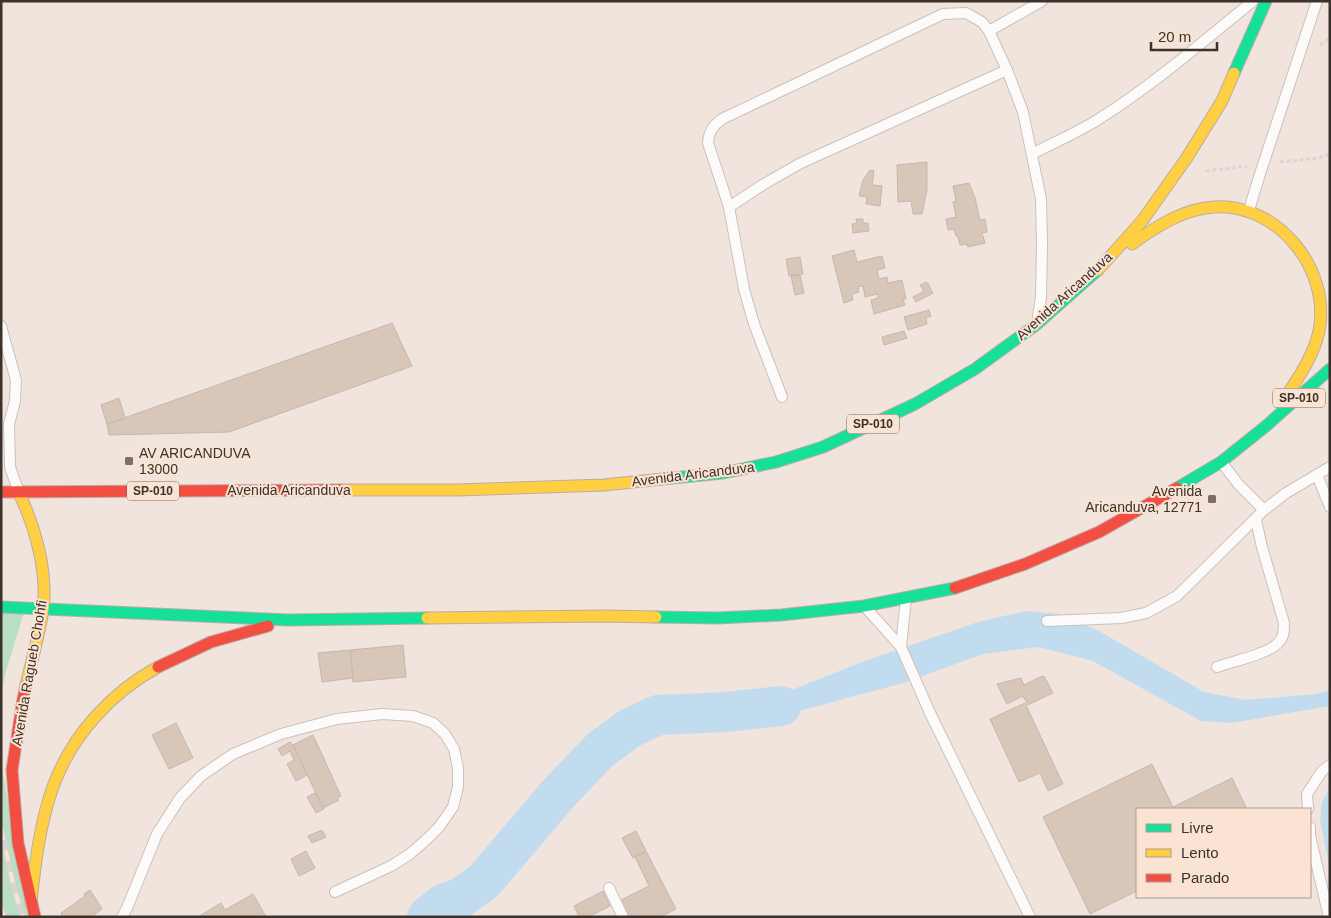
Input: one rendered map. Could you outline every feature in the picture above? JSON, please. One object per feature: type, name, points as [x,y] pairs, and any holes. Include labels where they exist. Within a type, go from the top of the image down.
[{"type":"main road","name":"Avenida Aricanduva","points":[[1,492],[457,490],[604,485],[723,473],[776,462],[823,447],[915,404],[976,369],[1037,324],[1098,270],[1142,221],[1192,151],[1222,101],[1266,1]]},
{"type":"main road","points":[[1098,270],[1151,230],[1195,210],[1213,207],[1249,211],[1265,218],[1281,229],[1295,242],[1314,276],[1319,292],[1319,332],[1298,379],[1266,426]]},
{"type":"main road","name":"SP-010","points":[[1,607],[289,620],[607,616],[717,618],[781,615],[864,606],[959,587],[1033,560],[1099,532],[1221,462],[1266,426],[1330,369]]},
{"type":"main road","name":"Avenida Ragueb Chohfi","points":[[18,491],[28,511],[38,540],[43,572],[43,608],[24,699],[12,770],[18,843],[35,917]]},
{"type":"main road","points":[[31,903],[38,846],[45,813],[55,783],[70,752],[91,723],[110,702],[134,682],[169,661],[212,642],[289,620]]},
{"type":"lane","points":[[990,31],[1042,1]]},
{"type":"lane","points":[[1032,154],[1093,122],[1135,95],[1253,1]]},
{"type":"lane","points":[[1249,211],[1317,1]]},
{"type":"lane","points":[[782,397],[754,324],[744,289],[729,207],[708,143],[709,134],[714,125],[722,119],[943,14],[966,13],[982,22],[990,31],[1023,112],[1041,199],[1041,297],[1037,324]]},
{"type":"lane","points":[[729,207],[801,163],[1007,70]]},
{"type":"lane","points":[[1,326],[16,380],[15,401],[5,425],[10,467],[18,491]]},
{"type":"lane","points":[[1221,462],[1239,485],[1264,510]]},
{"type":"lane","points":[[1047,622],[1120,618],[1146,613],[1177,596],[1264,510],[1286,492],[1330,467]]},
{"type":"lane","points":[[1317,475],[1330,507]]},
{"type":"lane","points":[[1217,666],[1270,649],[1280,641],[1284,632],[1284,623],[1256,520]]},
{"type":"lane","points":[[901,648],[906,598]]},
{"type":"lane","points":[[864,606],[901,648],[938,730],[1030,917]]},
{"type":"lane","points":[[122,917],[156,834],[180,798],[201,776],[233,754],[281,734],[337,719],[382,714],[414,716],[433,722],[445,734],[454,749],[458,768],[458,787],[453,807],[439,827],[410,854],[391,866],[336,892]]},
{"type":"lane","points":[[1308,808],[1307,794],[1322,771],[1330,765]]},
{"type":"lane","points":[[1311,840],[1329,917]]},
{"type":"lane","points":[[609,888],[623,917]]},
{"type":"green space","points":[[1,612],[24,612],[6,671],[1,698]]},
{"type":"green space","points":[[1,762],[28,917],[1,917]]},
{"type":"water","points":[[1026,611],[1059,614],[1099,631],[1204,692],[1245,700],[1316,694],[1330,690],[1330,706],[1231,723],[1201,721],[1093,661],[1038,647],[983,654],[903,683],[788,714],[755,717],[726,712],[774,697],[862,662],[978,622]]},
{"type":"water","points":[[1330,787],[1330,870],[1320,820],[1322,802]]},
{"type":"building","points":[[927,162],[927,190],[922,214],[913,214],[911,201],[898,202],[897,165]]},
{"type":"building","points":[[870,170],[874,171],[872,185],[882,186],[880,206],[866,204],[867,197],[859,196],[863,180]]},
{"type":"building","points":[[969,183],[980,220],[985,219],[987,232],[982,233],[985,243],[968,247],[967,244],[960,245],[954,229],[948,230],[946,219],[956,217],[953,202],[956,201],[953,186]]},
{"type":"building","points":[[856,219],[863,219],[863,223],[868,223],[869,231],[853,233],[852,224],[857,223]]},
{"type":"building","points":[[854,250],[857,262],[882,256],[885,268],[877,270],[879,279],[887,277],[888,283],[902,280],[906,299],[903,299],[905,305],[874,314],[871,300],[878,298],[877,294],[865,297],[863,286],[858,287],[859,292],[852,294],[853,300],[844,303],[832,256]]},
{"type":"building","points":[[800,257],[803,274],[789,276],[786,259]]},
{"type":"building","points":[[800,275],[804,293],[795,295],[791,276]]},
{"type":"building","points":[[927,282],[933,293],[916,302],[913,297],[924,291],[920,285]]},
{"type":"building","points":[[929,310],[931,316],[926,318],[927,324],[908,330],[904,317]]},
{"type":"building","points":[[392,323],[412,366],[229,432],[109,435],[107,424]]},
{"type":"building","points":[[904,331],[907,338],[884,345],[882,337]]},
{"type":"building","points":[[119,398],[125,418],[107,424],[101,405]]},
{"type":"building","points":[[403,645],[406,677],[353,682],[350,650]]},
{"type":"building","points":[[350,650],[353,678],[322,682],[318,653]]},
{"type":"building","points":[[1044,676],[1053,693],[1028,705],[1023,696],[1007,704],[997,684],[1021,678],[1024,685]]},
{"type":"building","points":[[1025,703],[1063,784],[1048,791],[1040,773],[1019,782],[990,719]]},
{"type":"building","points":[[176,723],[193,758],[169,769],[152,735]]},
{"type":"building","points":[[313,735],[341,796],[337,798],[339,800],[323,808],[293,745]]},
{"type":"building","points":[[290,742],[307,775],[296,781],[287,764],[294,760],[290,751],[282,756],[278,749]]},
{"type":"building","points":[[1152,764],[1173,807],[1232,778],[1247,808],[1136,808],[1136,891],[1090,914],[1043,817]]},
{"type":"building","points":[[315,793],[324,809],[316,813],[307,797]]},
{"type":"building","points":[[322,830],[326,837],[312,843],[308,836]]},
{"type":"building","points":[[636,831],[646,851],[633,858],[622,838]]},
{"type":"building","points":[[306,851],[315,868],[299,876],[291,859]]},
{"type":"building","points":[[646,851],[676,909],[660,917],[629,917],[621,900],[649,886],[635,857]]},
{"type":"building","points":[[90,890],[102,909],[91,917],[89,915],[86,917],[63,917],[61,913],[85,896],[84,894]]},
{"type":"building","points":[[603,891],[610,906],[588,917],[579,917],[574,906]]},
{"type":"building","points":[[253,894],[266,917],[198,917],[221,903],[225,910]]},
{"type":"waterway","points":[[427,917],[443,904],[462,897],[484,881],[558,794],[600,750],[630,728],[658,715],[726,712],[781,706]]},
{"type":"railway","points":[[1,829],[14,888],[23,917]]},
{"type":"railway","points":[[1,908],[4,917]]},
{"type":"traffic: fast","points":[[1234,73],[1266,1]]},
{"type":"traffic: fast","points":[[662,479],[723,473],[776,462],[823,447],[915,404],[975,369],[1037,324],[1098,270]]},
{"type":"traffic: fast","points":[[1177,488],[1221,462],[1266,426],[1330,369]]},
{"type":"traffic: fast","points":[[656,617],[717,618],[781,615],[864,606],[955,588]]},
{"type":"traffic: fast","points":[[1,607],[289,620],[427,618]]},
{"type":"traffic: slow","points":[[1098,270],[1142,221],[1186,159],[1222,101],[1234,73]]},
{"type":"traffic: slow","points":[[1132,244],[1161,225],[1181,215],[1203,208],[1214,207],[1237,209],[1259,216],[1279,228],[1295,244],[1308,263],[1317,285],[1321,308],[1319,331],[1314,349],[1301,374],[1285,398]]},
{"type":"traffic: slow","points":[[341,490],[457,490],[604,485],[662,479]]},
{"type":"traffic: slow","points":[[18,491],[35,534],[44,580],[43,610],[26,685]]},
{"type":"traffic: slow","points":[[427,618],[656,617]]},
{"type":"traffic: slow","points":[[31,903],[36,858],[42,828],[49,798],[62,766],[72,748],[96,716],[125,689],[158,667]]},
{"type":"traffic: jam","points":[[955,588],[1025,564],[1099,532],[1177,488]]},
{"type":"traffic: jam","points":[[1,492],[341,490]]},
{"type":"traffic: jam","points":[[158,667],[211,642],[268,626]]},
{"type":"traffic: jam","points":[[26,685],[12,770],[18,843],[35,917]]},
{"type":"place","name":"AV ARICANDUVA 13000","points":[[129,461]]},
{"type":"place","name":"Avenida Aricanduva, 12771","points":[[1212,499]]}]
